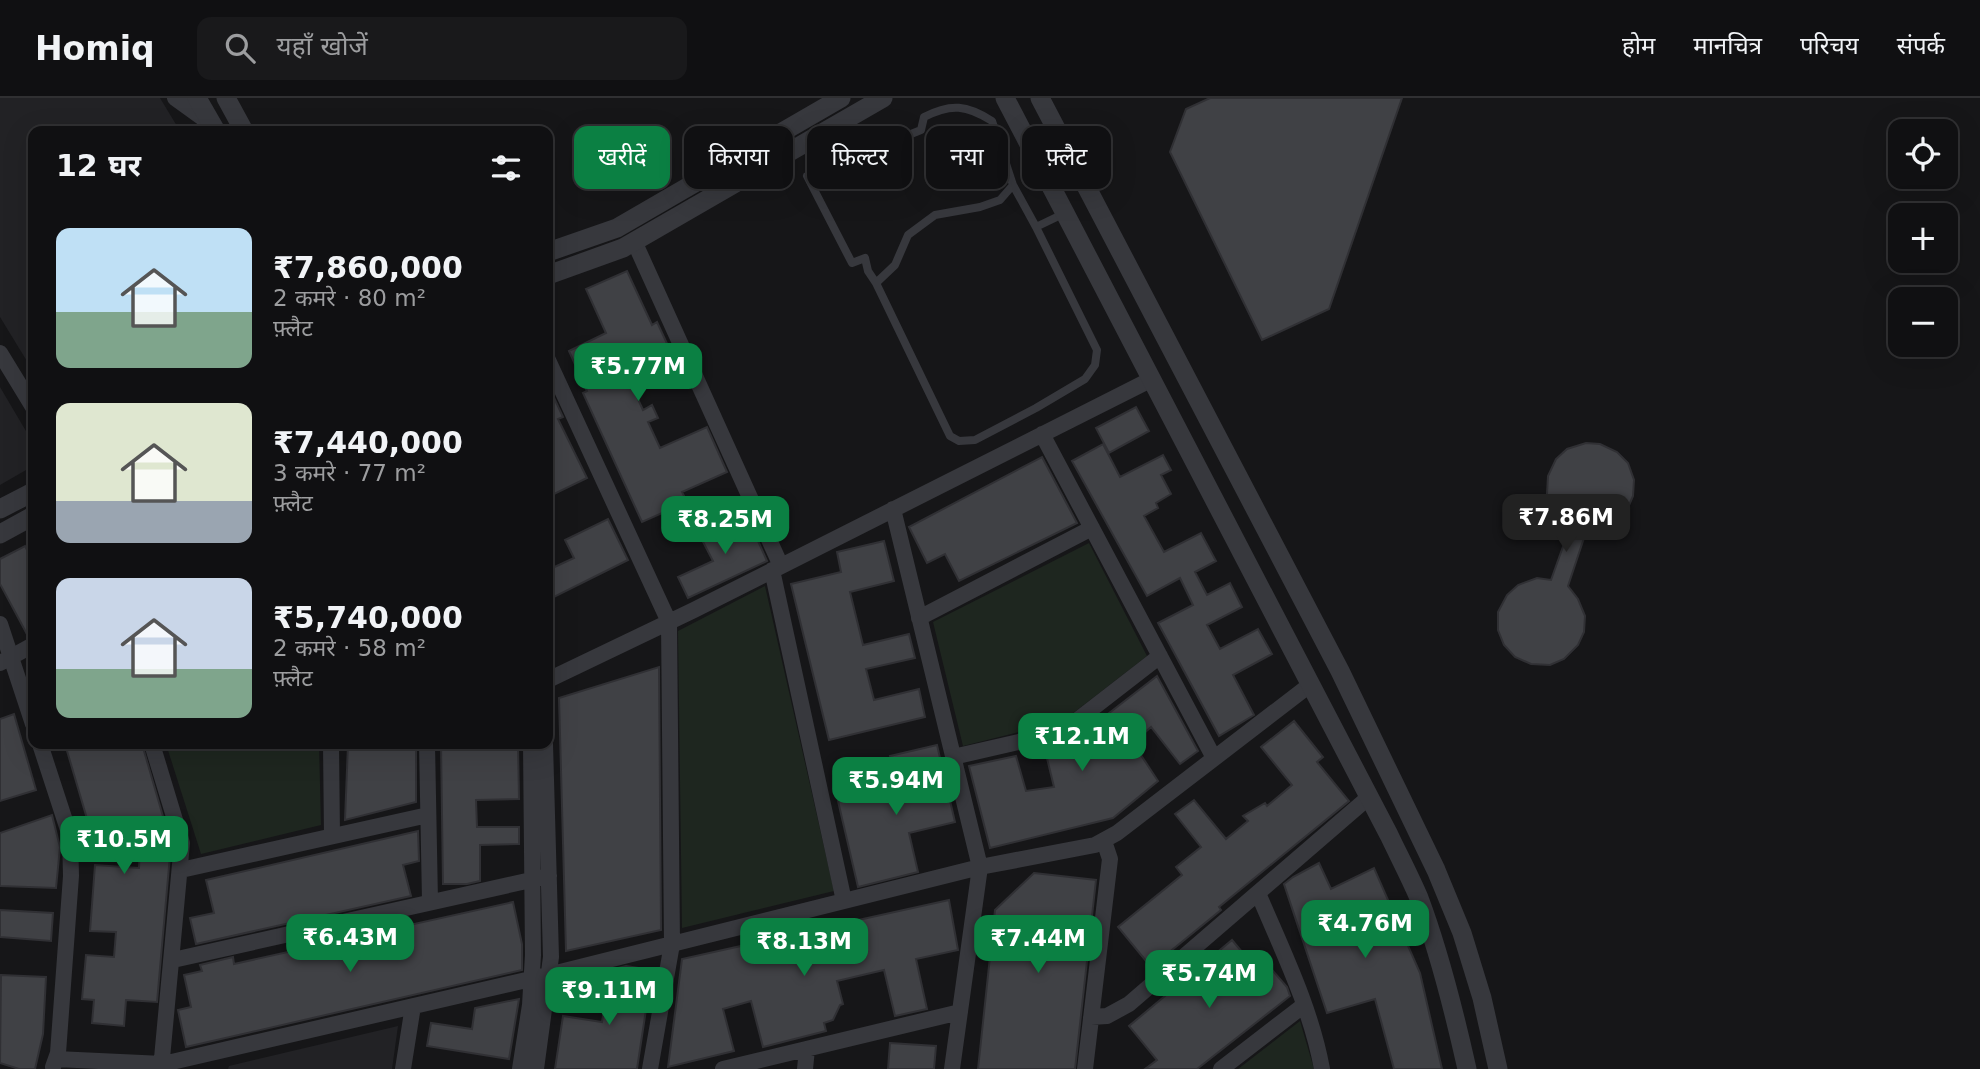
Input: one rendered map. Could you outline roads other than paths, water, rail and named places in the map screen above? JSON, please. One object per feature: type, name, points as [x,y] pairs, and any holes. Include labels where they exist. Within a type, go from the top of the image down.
[{"type":"street","points":[[175,98],[211,126]]},
{"type":"street","points":[[197,98],[213,126]]},
{"type":"street","points":[[553,250],[617,228],[841,98]]},
{"type":"street","points":[[553,273],[634,241],[883,98]]},
{"type":"street","points":[[1005,98],[1370,797],[1418,896],[1451,993],[1467,1069]]},
{"type":"street","points":[[1040,98],[1340,671],[1436,870],[1462,933],[1482,998],[1498,1069]]},
{"type":"street","points":[[230,102],[242,126]]},
{"type":"street","points":[[634,241],[776,568],[844,901]]},
{"type":"street","points":[[0,354],[28,399]]},
{"type":"street","points":[[553,371],[669,622],[672,944],[650,1069]]},
{"type":"street","points":[[553,678],[1152,379]]},
{"type":"street","points":[[1042,434],[1214,758]]},
{"type":"street","points":[[0,509],[28,495]]},
{"type":"street","points":[[893,509],[980,867],[952,1069]]},
{"type":"street","points":[[0,534],[28,519]]},
{"type":"street","points":[[919,618],[1092,528]]},
{"type":"street","points":[[0,624],[6,660],[28,712]]},
{"type":"street","points":[[6,660],[28,648]]},
{"type":"street","points":[[953,757],[1062,732],[1160,656]]},
{"type":"street","points":[[42,749],[70,836],[71,876],[54,1064],[162,1067],[548,975],[980,867],[1095,845],[1118,833],[1311,684]]},
{"type":"street","points":[[154,749],[182,843],[162,1067]]},
{"type":"street","points":[[331,749],[332,836]]},
{"type":"street","points":[[427,749],[430,901]]},
{"type":"street","points":[[531,749],[540,877],[551,957],[536,1069]]},
{"type":"street","points":[[520,1069],[530,1004],[540,877],[545,749]]},
{"type":"street","points":[[1091,1017],[1107,1016],[1129,1004],[1370,797]]},
{"type":"street","points":[[181,870],[428,815]]},
{"type":"street","points":[[1084,1069],[1110,859],[1104,841]]},
{"type":"street","points":[[173,960],[540,877]]},
{"type":"street","points":[[1258,893],[1304,1004],[1322,1069]]},
{"type":"street","points":[[1221,1069],[1304,1004]]},
{"type":"street","points":[[403,1069],[413,1006]]},
{"type":"street","points":[[723,1069],[960,1012]]},
{"type":"street","points":[[805,1069],[807,1049]]},
{"type":"lane","points":[[955,106],[979,113],[992,121],[1013,185],[1097,350],[1095,365],[1085,379],[1036,408],[975,440],[959,442],[950,436],[864,258],[852,263],[807,176],[921,130],[924,117],[939,109],[955,106]]},
{"type":"lane","points":[[876,282],[895,265],[908,236],[936,215],[1000,200],[1013,185]]},
{"type":"lane","points":[[1036,228],[1066,212]]}]
